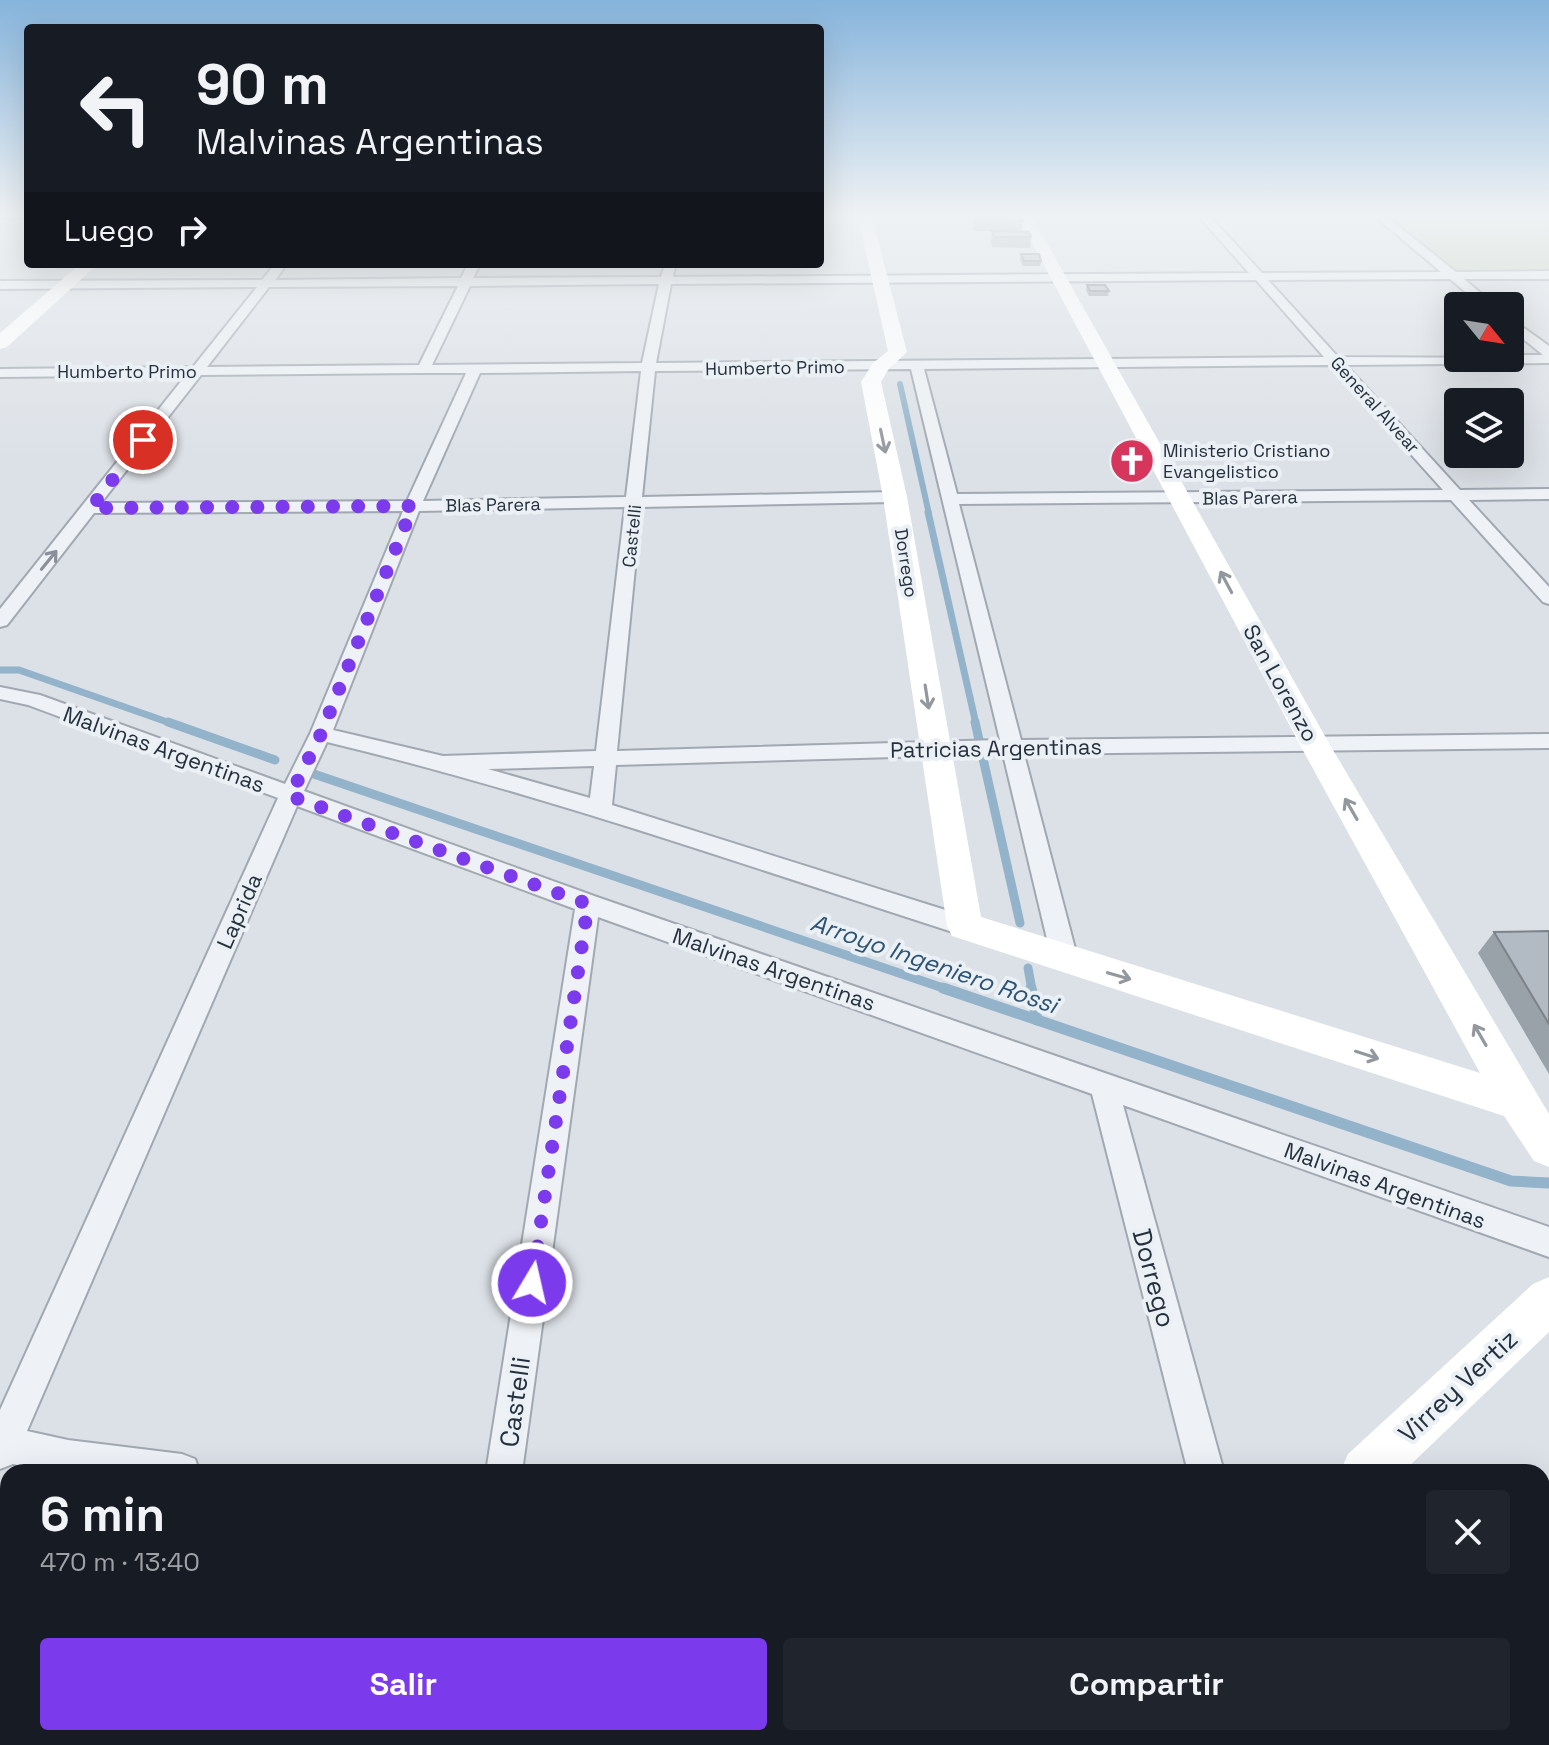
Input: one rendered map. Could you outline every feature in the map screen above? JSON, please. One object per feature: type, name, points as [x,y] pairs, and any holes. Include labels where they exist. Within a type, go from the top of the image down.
[{"type":"street","points":[[0,343],[55,294]]},
{"type":"street","points":[[0,621],[256,294]]},
{"type":"street","points":[[423,370],[460,294]]},
{"type":"street","name":"Castelli","points":[[600,809],[648,369],[664,294]]},
{"type":"street","name":"Dorrego","points":[[883,294],[898,352],[880,367],[871,382],[895,497],[965,926]]},
{"type":"street","name":"San Lorenzo","points":[[1068,294],[1315,745],[1540,1124]]},
{"type":"street","name":"General Alvear","points":[[1274,294],[1549,598]]},
{"type":"street","points":[[1524,333],[1549,353]]},
{"type":"street","name":"Humberto Primo","points":[[0,373],[1549,359]]},
{"type":"street","points":[[917,367],[1065,960]]},
{"type":"street","name":"Laprida","points":[[1,1446],[318,740],[413,506],[474,370]]},
{"type":"street","name":"Blas Parera","points":[[951,499],[1549,494]]},
{"type":"street","name":"Blas Parera","points":[[91,508],[413,506],[895,497]]},
{"type":"street","name":"Malvinas Argentinas","points":[[0,693],[33,700],[295,786],[588,904],[1549,1242]]},
{"type":"street","points":[[318,740],[443,763],[600,809],[965,926],[1540,1124]]},
{"type":"street","name":"Patricias Argentinas","points":[[443,763],[935,748],[1549,741]]},
{"type":"street","name":"Castelli","points":[[505,1464],[588,904]]},
{"type":"street","name":"Dorrego","points":[[1103,1083],[1204,1464]]},
{"type":"street","name":"Virrey Vertiz","points":[[1375,1464],[1549,1300]]},
{"type":"street","points":[[1,1446],[117,1464]]},
{"type":"building","points":[[1118,448],[1143,448],[1149,460],[1124,460]]},
{"type":"building","points":[[1549,931],[1549,1024],[1494,932]]},
{"type":"waterway","points":[[900,384],[929,514]]},
{"type":"waterway","points":[[928,512],[976,724]]},
{"type":"waterway","points":[[0,670],[19,670],[173,724]]},
{"type":"waterway","points":[[168,722],[275,760]]},
{"type":"waterway","points":[[975,722],[979,740]]},
{"type":"waterway","points":[[982,754],[1020,923]]},
{"type":"waterway","name":"Arroyo Ingeniero Rossi","points":[[308,772],[949,990]]},
{"type":"waterway","points":[[1028,968],[1032,990]]},
{"type":"waterway","name":"Arroyo Ingeniero Rossi","points":[[943,988],[1037,1020]]},
{"type":"waterway","points":[[1031,988],[1037,1020]]},
{"type":"waterway","name":"Arroyo Ingeniero Rossi","points":[[1037,1020],[1511,1181],[1549,1183]]},
{"type":"place","name":"Ministerio Cristiano Evangelistico","points":[[1132,461]]},
{"type":"route","points":[[143,440],[91,508],[413,506],[321,734],[290,796],[588,904],[532,1283]]}]
